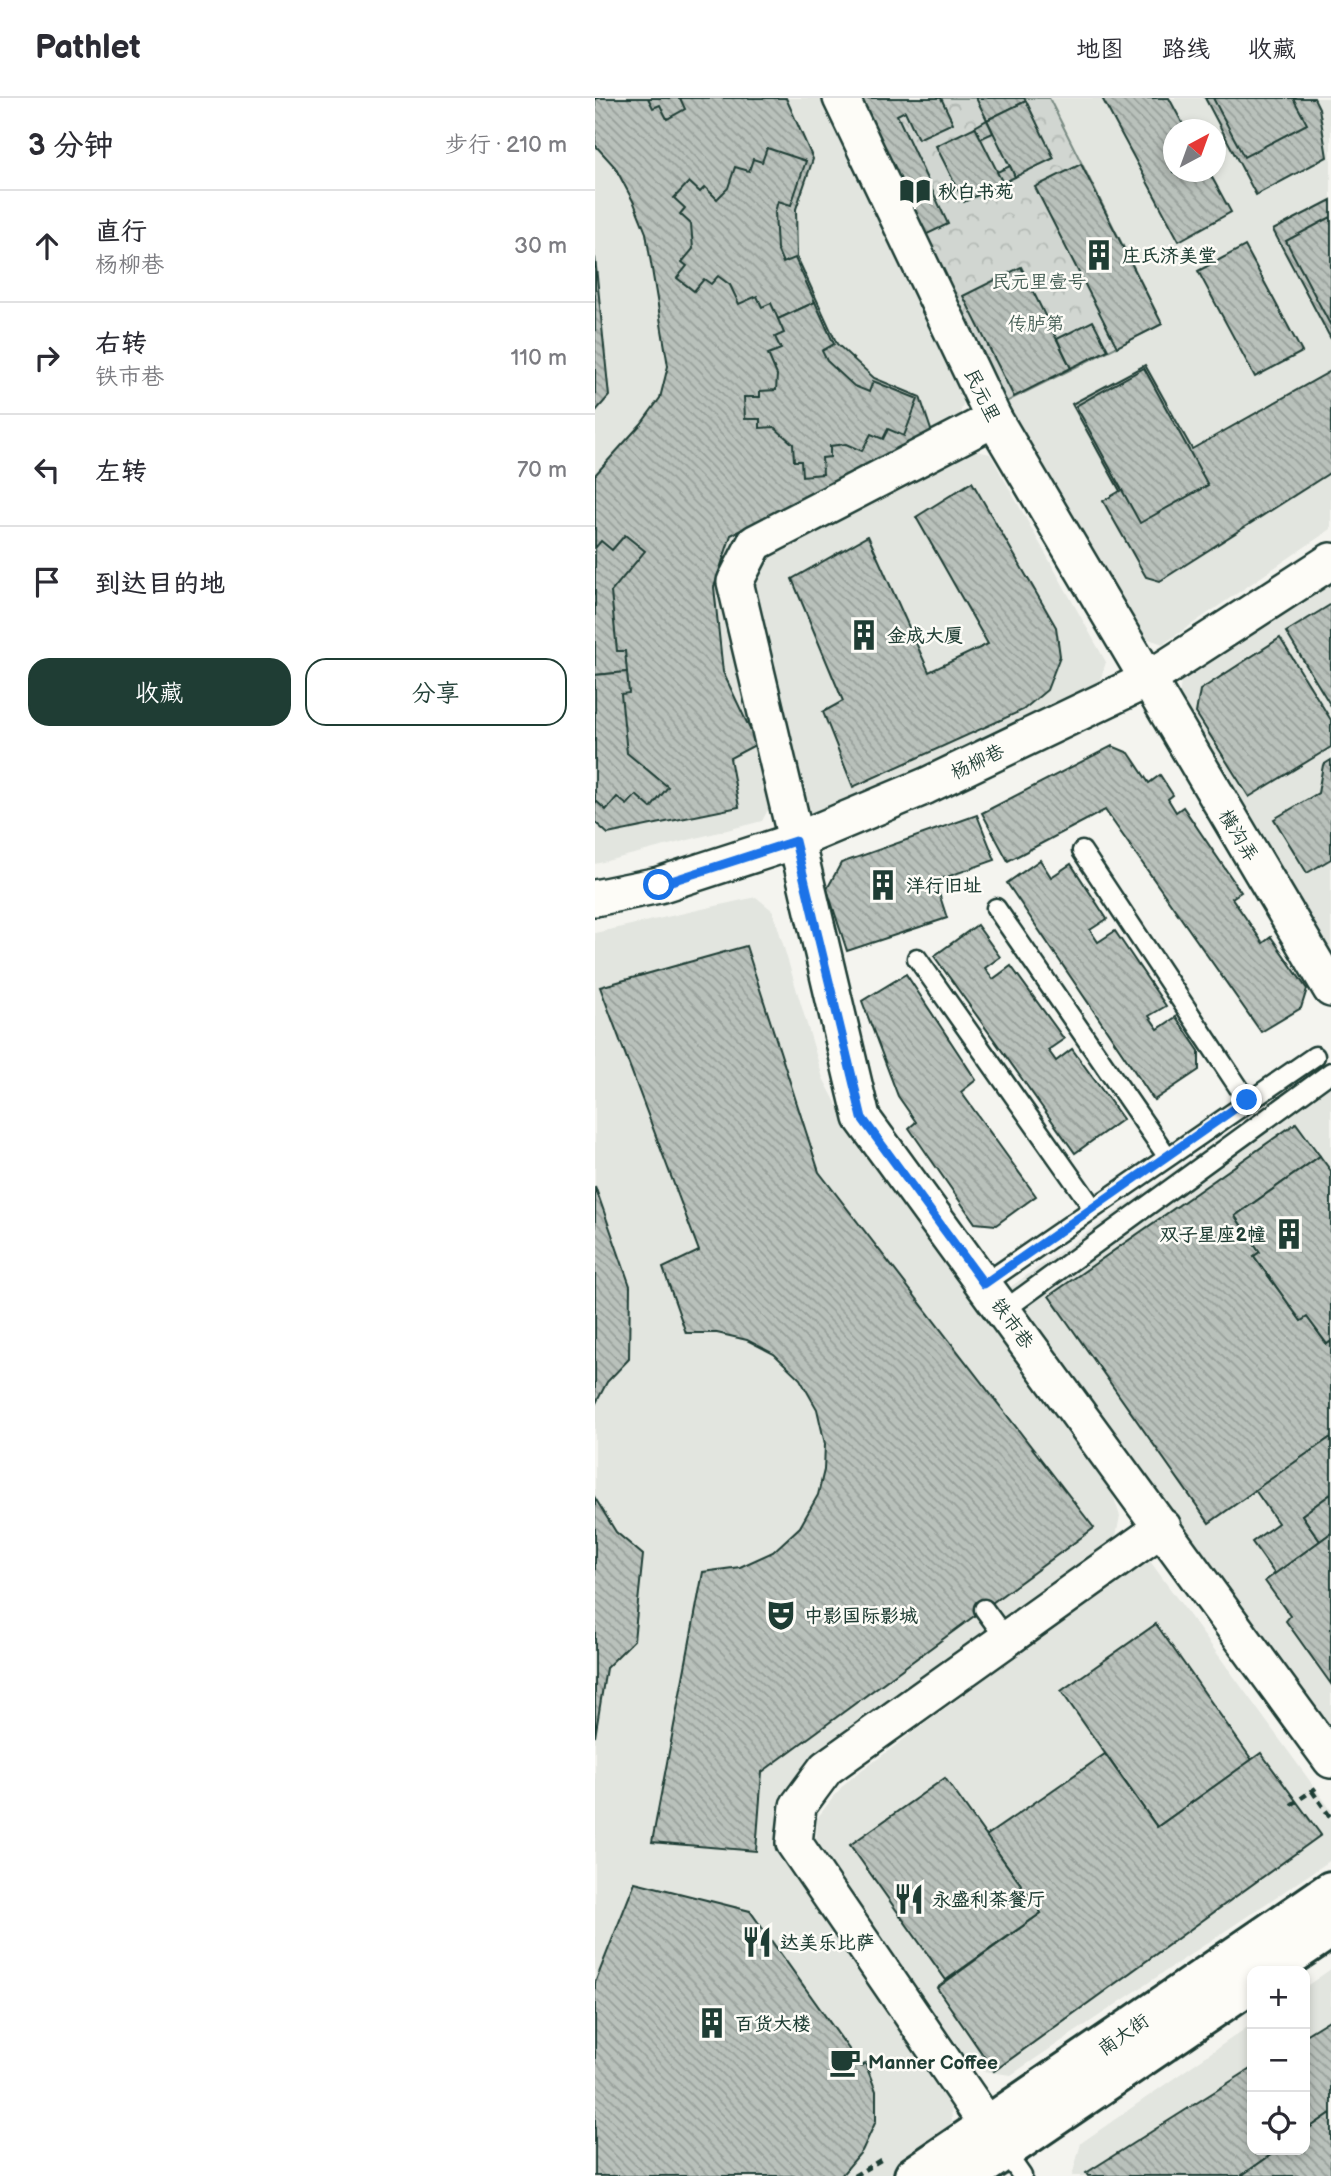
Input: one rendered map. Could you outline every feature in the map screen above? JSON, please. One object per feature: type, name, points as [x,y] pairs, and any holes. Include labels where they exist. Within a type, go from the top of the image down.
[{"type":"main road","name":"南大街","points":[[914,2176],[1005,2151],[1331,1891]]},
{"type":"main road","points":[[1275,1966],[1331,1928]]},
{"type":"main road","name":"南大街","points":[[967,2176],[1247,1985]]},
{"type":"street","name":"民元里","points":[[841,98],[994,419],[1147,680]]},
{"type":"street","name":"铁市巷","points":[[994,419],[755,543],[735,582],[862,1118],[1163,1527],[1326,1772]]},
{"type":"street","name":"杨柳巷","points":[[595,898],[659,885],[795,841],[926,786],[1147,680],[1322,575]]},
{"type":"street","name":"横沟弄","points":[[1147,680],[1331,989]]},
{"type":"street","points":[[1005,2151],[794,1843],[798,1806],[826,1768],[1163,1527]]},
{"type":"lane","points":[[1082,850],[1247,1100]]},
{"type":"lane","points":[[996,908],[1167,1156]]},
{"type":"lane","points":[[917,958],[1093,1208]]},
{"type":"lane","points":[[994,1297],[1093,1208],[1247,1100],[1315,1056]]},
{"type":"lane","points":[[994,1297],[1331,1072]]},
{"type":"lane","points":[[984,1609],[1006,1639]]},
{"type":"path","points":[[1291,1805],[1312,1791],[1326,1772]]},
{"type":"path","points":[[1312,1791],[1331,1818]]},
{"type":"shaded area","points":[[595,98],[827,98],[965,397],[956,428],[725,581],[772,802],[762,821],[595,864]]},
{"type":"shaded area","points":[[1048,98],[1331,98],[1331,529],[1163,644],[1128,632],[1000,405],[1162,324]]},
{"type":"shaded area","points":[[968,449],[990,454],[1106,662],[1098,687],[819,821],[801,803],[747,588],[765,550]]},
{"type":"shaded area","points":[[1331,581],[1331,953],[1178,710],[1181,679]]},
{"type":"shaded area","points":[[756,897],[773,911],[823,1078],[857,1143],[1113,1495],[1120,1516],[1115,1542],[808,1768],[778,1810],[781,1859],[951,2104],[952,2121],[940,2140],[886,2176],[595,2176],[595,933]]},
{"type":"shaded area","points":[[1331,1059],[1331,1729],[1009,1288]]},
{"type":"shaded area","points":[[1147,1557],[1331,1810],[1331,1860],[1011,2075],[974,2070],[816,1848],[817,1818],[844,1784]]},
{"type":"shaded area","points":[[1331,1969],[1331,2176],[1072,2176],[1081,2143],[1247,2027],[1247,2155],[1310,2155],[1310,1984]]},
{"type":"green space","name":"民元里壹号","points":[[855,98],[1049,98],[1162,324],[1000,405]]},
{"type":"building","points":[[595,98],[786,98],[813,159],[796,209],[797,257],[837,344],[874,378],[920,397],[932,433],[731,535],[714,587],[723,672],[757,744],[730,758],[739,807],[608,834],[595,822],[595,475],[641,424],[660,398],[668,366],[646,233],[615,167],[595,145]]},
{"type":"building","points":[[648,98],[680,98],[685,109],[667,119],[660,105],[653,108]]},
{"type":"building","points":[[855,98],[941,98],[953,123],[918,139],[905,111],[897,115],[948,224],[917,239]]},
{"type":"building","points":[[976,98],[1024,98],[1026,101],[987,120]]},
{"type":"building","points":[[1102,98],[1169,98],[1180,119],[1163,119],[1163,182],[1214,182],[1231,212],[1179,241]]},
{"type":"building","points":[[1205,98],[1314,98],[1319,108],[1327,157],[1256,195],[1226,138],[1226,119],[1216,119]]},
{"type":"building","points":[[1213,98],[1293,98],[1307,124],[1244,157]]},
{"type":"building","points":[[1026,101],[1054,158],[1015,177],[987,120]]},
{"type":"building","points":[[987,120],[993,133],[980,139],[975,127]]},
{"type":"building","points":[[975,127],[1003,183],[964,202],[936,146]]},
{"type":"building","points":[[767,148],[806,161],[791,205],[778,201],[775,212],[777,249],[783,263],[795,258],[815,302],[778,319],[771,303],[762,307],[757,296],[739,304],[730,285],[718,276],[711,284],[704,279],[694,291],[677,278],[687,266],[682,262],[693,249],[691,224],[680,214],[685,208],[674,198],[689,182],[700,192],[705,187],[717,199],[728,188],[735,167],[749,171],[753,159],[762,162]]},
{"type":"building","name":"庄氏济美堂","points":[[1081,164],[1162,324],[1117,347],[1035,187]]},
{"type":"building","points":[[1010,166],[1015,177],[1003,183],[997,172]]},
{"type":"building","points":[[1331,200],[1331,339],[1273,230]]},
{"type":"building","points":[[1331,217],[1331,326],[1286,241]]},
{"type":"building","points":[[1245,246],[1302,352],[1255,377],[1198,271]]},
{"type":"building","points":[[595,257],[609,396],[595,412]]},
{"type":"building","name":"传胪第","points":[[1021,267],[1071,368],[1014,397],[963,296]]},
{"type":"building","points":[[815,302],[834,344],[822,351],[827,361],[854,386],[869,392],[873,381],[918,399],[904,436],[888,429],[883,439],[871,434],[862,451],[846,444],[830,446],[830,457],[822,458],[823,474],[802,476],[801,461],[794,461],[793,444],[774,427],[760,428],[760,419],[745,419],[744,397],[760,397],[760,391],[776,390],[777,375],[768,354],[781,349],[775,337],[784,333],[778,319]]},
{"type":"building","points":[[1093,321],[1108,350],[1071,368],[1057,339]]},
{"type":"building","points":[[1145,365],[1192,449],[1331,371],[1331,472],[1160,581],[1146,577],[1103,501],[1120,491],[1072,404]]},
{"type":"building","points":[[1144,368],[1208,485],[1140,523],[1076,406]]},
{"type":"building","name":"金成大厦","points":[[972,482],[1056,627],[1060,656],[1047,690],[1023,710],[853,787],[823,712],[843,701],[792,579],[868,536],[929,672],[988,644],[916,517]]},
{"type":"building","points":[[625,535],[645,551],[611,592],[617,651],[625,651],[627,672],[595,675],[595,548],[601,541],[612,550]]},
{"type":"building","points":[[1331,606],[1331,706],[1286,632]]},
{"type":"building","points":[[1280,638],[1331,720],[1331,747],[1249,797],[1196,713],[1200,690]]},
{"type":"building","points":[[627,672],[629,693],[621,694],[627,753],[668,787],[651,808],[636,795],[627,805],[617,797],[606,810],[595,800],[595,675]]},
{"type":"building","points":[[1112,746],[1129,753],[1149,783],[1160,775],[1173,795],[1168,799],[1176,812],[1183,807],[1241,892],[1232,898],[1263,943],[1271,937],[1307,989],[1301,1008],[1261,1032],[1105,810],[1008,861],[982,813]]},
{"type":"building","points":[[1331,760],[1331,859],[1307,873],[1274,819],[1318,793],[1323,765]]},
{"type":"building","name":"洋行旧址","points":[[977,815],[995,860],[935,881],[947,918],[847,951],[827,889],[841,863]]},
{"type":"building","points":[[1040,860],[1051,877],[1071,864],[1107,919],[1090,930],[1098,942],[1115,931],[1166,1006],[1149,1016],[1158,1029],[1176,1017],[1199,1051],[1199,1070],[1154,1100],[1007,883]]},
{"type":"building","points":[[977,925],[1000,957],[985,968],[993,979],[1011,966],[1064,1039],[1048,1050],[1056,1061],[1072,1049],[1123,1119],[1075,1153],[934,956]]},
{"type":"building","points":[[746,946],[819,1172],[1094,1528],[762,1772],[756,1851],[652,1842],[703,1572],[740,1567],[773,1552],[800,1527],[818,1495],[824,1470],[825,1444],[817,1409],[800,1379],[774,1354],[747,1340],[717,1333],[686,1333],[663,1268],[699,1251],[600,987]]},
{"type":"building","points":[[906,974],[976,1080],[961,1092],[1036,1196],[996,1225],[975,1223],[909,1128],[916,1122],[898,1096],[862,1001]]},
{"type":"building","points":[[1296,1123],[1320,1156],[1235,1216],[1260,1252],[1254,1256],[1301,1321],[1307,1317],[1327,1344],[1331,1341],[1331,1437],[1209,1523],[1049,1296]]},
{"type":"building","name":"双子星座2幢","points":[[1320,1156],[1331,1171],[1331,1341],[1327,1344],[1307,1317],[1301,1321],[1254,1256],[1260,1252],[1235,1216]]},
{"type":"building","points":[[595,1186],[630,1286],[629,1359],[607,1382],[595,1405]]},
{"type":"building","points":[[1331,1437],[1331,1494],[1302,1515],[1320,1541],[1275,1574],[1252,1542],[1278,1523],[1255,1490]]},
{"type":"building","points":[[1331,1494],[1331,1533],[1320,1541],[1302,1515]]},
{"type":"building","points":[[595,1498],[616,1532],[643,1555],[634,1640],[606,1668],[595,1737]]},
{"type":"building","points":[[1331,1533],[1331,1684],[1286,1621],[1290,1616],[1265,1581]]},
{"type":"building","points":[[1156,1624],[1252,1760],[1157,1827],[1061,1691]]},
{"type":"building","points":[[1261,1753],[1321,1835],[994,2071],[937,1988],[1041,1913],[986,1836],[1105,1754],[1157,1827]]},
{"type":"building","points":[[945,1778],[1041,1913],[946,1980],[850,1845]]},
{"type":"building","name":"百货大楼","points":[[635,1882],[750,1911],[861,2066],[865,2063],[876,2091],[876,2121],[862,2151],[841,2176],[595,2176],[595,1983]]},
{"type":"building","points":[[1331,2019],[1331,2113],[1310,2128],[1310,2092],[1310,2032]]},
{"type":"building","points":[[1247,2071],[1247,2155],[1271,2155],[1241,2176],[1088,2176],[1086,2173]]},
{"type":"building","points":[[1331,2113],[1331,2176],[1241,2176],[1271,2155],[1310,2155],[1310,2128]]},
{"type":"place","name":"秋白书苑","points":[[915,191]]},
{"type":"place","name":"庄氏济美堂","points":[[1099,255]]},
{"type":"place","name":"金成大厦","points":[[864,635]]},
{"type":"place","name":"洋行旧址","points":[[883,885]]},
{"type":"place","name":"双子星座2幢","points":[[1289,1234]]},
{"type":"place","name":"中影国际影城","points":[[781,1615]]},
{"type":"place","name":"永盛利茶餐厅","points":[[909,1899]]},
{"type":"place","name":"达美乐比萨","points":[[757,1942]]},
{"type":"place","name":"百货大楼","points":[[712,2023]]},
{"type":"place","name":"Manner Coffee","points":[[845,2062]]},
{"type":"route","points":[[659,885],[795,841],[862,1118],[984,1284],[1247,1100]]}]
